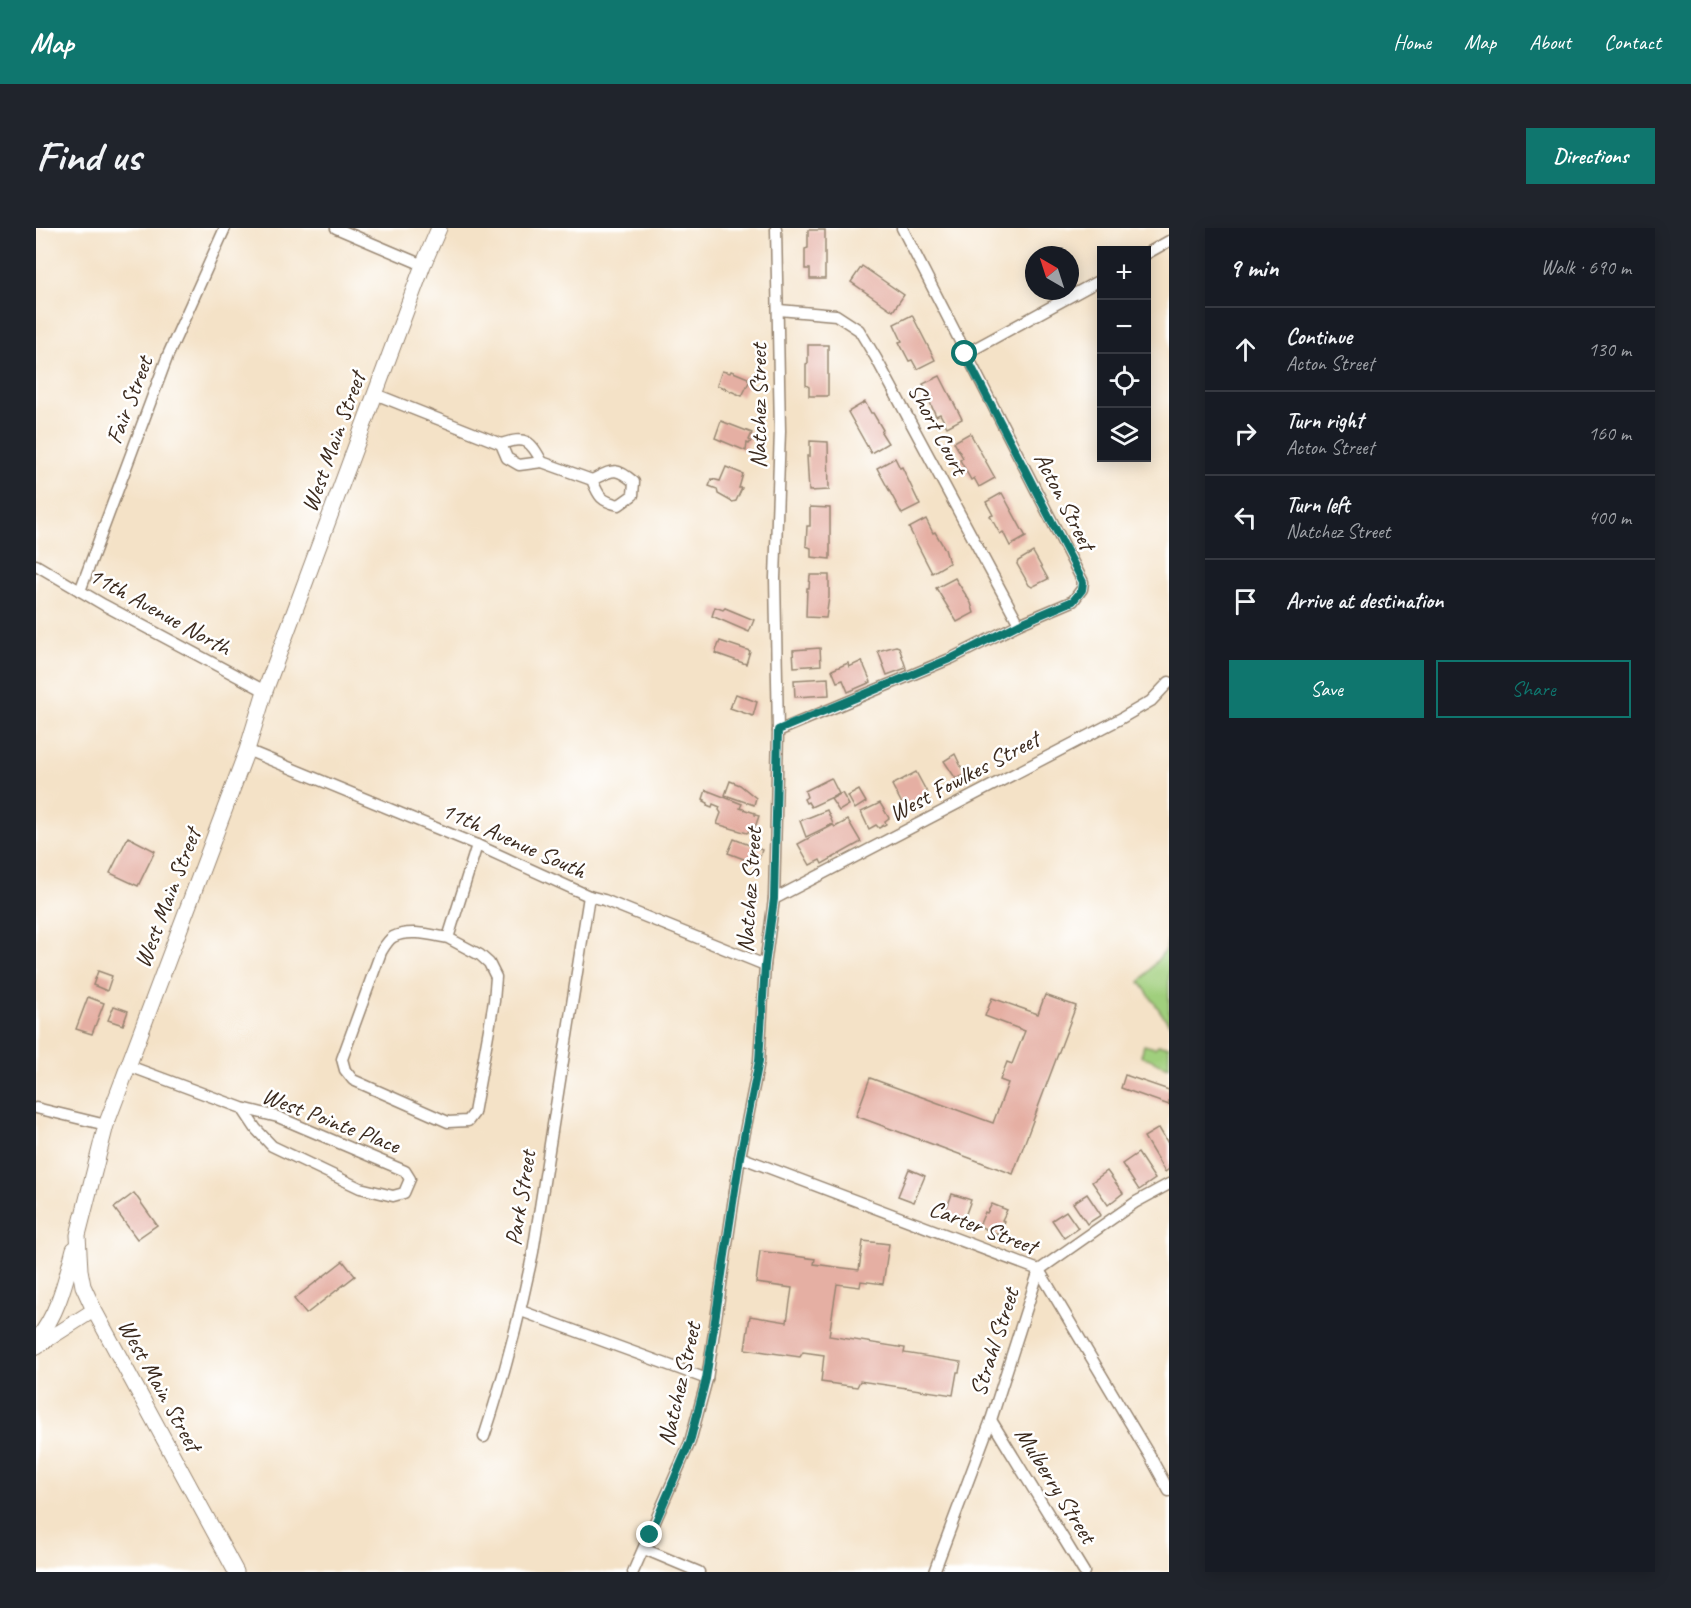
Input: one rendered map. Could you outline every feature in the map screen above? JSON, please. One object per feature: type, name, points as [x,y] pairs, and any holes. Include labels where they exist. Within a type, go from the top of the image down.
[{"type":"main road","name":"West Main Street","points":[[232,1570],[93,1310],[83,1286],[78,1235],[106,1125],[247,750],[265,692],[375,394],[439,228]]},
{"type":"main road","points":[[36,1341],[47,1328],[62,1297],[78,1235]]},
{"type":"street","name":"Fair Street","points":[[80,591],[168,355],[225,228]]},
{"type":"street","points":[[336,228],[423,265]]},
{"type":"street","name":"Natchez Street","points":[[633,1572],[690,1442],[706,1379],[740,1157],[759,1061],[765,965],[774,899],[778,730],[775,578],[780,431],[776,228]]},
{"type":"street","name":"Acton Street","points":[[778,730],[952,658],[1019,624],[1073,601],[1082,590],[1083,582],[902,228]]},
{"type":"street","points":[[1151,251],[1169,241]]},
{"type":"street","points":[[965,354],[1097,281]]},
{"type":"street","name":"Short Court","points":[[779,310],[836,315],[859,330],[1019,624]]},
{"type":"street","points":[[375,394],[501,444],[517,439],[533,445],[542,462]]},
{"type":"street","points":[[501,444],[507,458],[519,465],[542,462],[592,480]]},
{"type":"street","name":"11th Avenue North","points":[[36,565],[265,692]]},
{"type":"street","name":"West Fowlkes Street","points":[[774,899],[1120,719],[1151,701],[1169,682]]},
{"type":"street","name":"11th Avenue South","points":[[247,750],[477,845],[588,896],[615,904],[765,965]]},
{"type":"street","points":[[448,938],[477,845]]},
{"type":"street","name":"Park Street","points":[[484,1437],[521,1311],[533,1252],[588,896]]},
{"type":"street","points":[[412,933],[448,938],[480,955],[489,963],[496,978],[474,1113],[468,1121],[448,1122],[353,1080],[345,1070],[342,1059],[381,952],[388,941],[394,936],[412,933]]},
{"type":"street","name":"West Pointe Place","points":[[129,1066],[242,1108],[278,1117],[405,1171],[410,1179],[404,1193],[393,1196],[360,1188],[272,1146],[256,1129],[242,1108]]},
{"type":"street","points":[[36,1108],[106,1125]]},
{"type":"street","name":"Carter Street","points":[[740,1157],[1039,1270],[1169,1491]]},
{"type":"street","name":"Strahl Street","points":[[934,1572],[992,1420],[1039,1270],[1136,1202],[1168,1187]]},
{"type":"street","points":[[36,1347],[93,1310]]},
{"type":"street","points":[[521,1311],[706,1379]]},
{"type":"street","name":"Mulberry Street","points":[[992,1420],[1084,1572]]},
{"type":"street","points":[[644,1549],[699,1572]]},
{"type":"green space","points":[[1169,930],[1169,1024],[1140,982],[1166,949]]},
{"type":"green space","points":[[1144,1045],[1155,1048],[1158,1045],[1169,1046],[1169,1067],[1141,1056]]},
{"type":"building","points":[[808,230],[825,230],[825,279],[810,279],[810,269],[805,269]]},
{"type":"building","points":[[862,266],[904,295],[893,311],[851,282]]},
{"type":"building","points":[[912,315],[935,360],[917,369],[912,360],[909,361],[899,342],[902,341],[894,324]]},
{"type":"building","points":[[808,345],[828,345],[828,396],[809,396],[809,387],[806,385]]},
{"type":"building","points":[[722,371],[730,373],[731,371],[750,380],[742,396],[717,385]]},
{"type":"building","points":[[940,376],[962,419],[947,427],[940,414],[936,416],[923,384]]},
{"type":"building","points":[[865,402],[883,430],[881,432],[888,443],[871,453],[848,412]]},
{"type":"building","points":[[721,421],[752,433],[746,451],[715,438]]},
{"type":"building","points":[[970,433],[995,478],[979,487],[974,478],[971,480],[960,460],[963,458],[954,442]]},
{"type":"building","points":[[810,441],[828,442],[829,490],[809,491],[807,456],[810,456]]},
{"type":"building","points":[[895,458],[900,468],[902,467],[920,505],[902,514],[877,468]]},
{"type":"building","points":[[726,467],[743,474],[739,488],[742,488],[736,501],[732,502],[718,494],[717,489],[709,486],[712,479],[720,481]]},
{"type":"building","points":[[1002,493],[1026,537],[1010,546],[1003,532],[1000,534],[990,516],[993,515],[986,502]]},
{"type":"building","points":[[810,507],[830,508],[830,559],[811,557],[811,548],[806,546],[807,526],[810,526]]},
{"type":"building","points":[[926,519],[945,549],[949,563],[932,573],[909,528]]},
{"type":"building","points":[[1033,552],[1048,579],[1032,587],[1017,564]]},
{"type":"building","points":[[810,575],[829,575],[826,618],[806,617]]},
{"type":"building","points":[[955,578],[971,603],[974,613],[957,622],[936,588]]},
{"type":"building","points":[[715,607],[723,610],[725,608],[754,620],[749,632],[712,616]]},
{"type":"building","points":[[720,641],[750,651],[746,664],[715,653]]},
{"type":"building","points":[[899,647],[906,668],[887,675],[878,651]]},
{"type":"building","points":[[820,648],[821,665],[794,667],[793,650]]},
{"type":"building","points":[[862,661],[871,682],[848,692],[843,680],[837,682],[832,670],[848,663],[849,667]]},
{"type":"building","points":[[828,678],[829,695],[795,697],[794,680]]},
{"type":"building","points":[[736,694],[757,702],[753,716],[730,708]]},
{"type":"building","points":[[955,754],[965,775],[956,779],[944,761]]},
{"type":"building","points":[[916,772],[930,798],[906,811],[892,785]]},
{"type":"building","points":[[831,778],[839,794],[811,807],[808,802],[806,803],[805,791]]},
{"type":"building","points":[[730,781],[740,785],[756,798],[754,805],[725,795]]},
{"type":"building","points":[[706,790],[742,804],[740,808],[759,816],[753,833],[717,824],[721,813],[720,807],[713,804],[712,807],[707,805],[708,803],[703,799]]},
{"type":"building","points":[[859,790],[866,802],[855,809],[848,796]]},
{"type":"building","points":[[842,793],[849,805],[839,811],[831,799]]},
{"type":"building","points":[[880,803],[889,818],[885,821],[886,824],[879,828],[876,825],[869,829],[861,812]]},
{"type":"building","points":[[827,810],[833,824],[806,837],[800,821]]},
{"type":"building","points":[[848,820],[861,842],[822,864],[820,860],[810,865],[798,844],[833,825],[835,827]]},
{"type":"building","points":[[128,837],[155,851],[138,886],[110,873]]},
{"type":"building","points":[[734,839],[762,850],[757,864],[728,853]]},
{"type":"building","points":[[98,971],[112,976],[107,991],[93,985]]},
{"type":"building","points":[[1045,995],[1076,1006],[1013,1174],[856,1116],[870,1078],[993,1123],[1008,1083],[1000,1080],[1007,1062],[1012,1064],[1025,1031],[985,1016],[992,998],[1038,1014]]},
{"type":"building","points":[[88,997],[104,1003],[92,1034],[76,1029]]},
{"type":"building","points":[[114,1006],[128,1011],[123,1025],[108,1020]]},
{"type":"building","points":[[1125,1075],[1169,1090],[1169,1105],[1121,1088]]},
{"type":"building","points":[[1159,1128],[1169,1145],[1169,1169],[1165,1172],[1144,1137]]},
{"type":"building","points":[[1138,1153],[1155,1179],[1139,1190],[1122,1164]]},
{"type":"building","points":[[909,1169],[925,1176],[914,1202],[898,1196]]},
{"type":"building","points":[[1107,1171],[1123,1193],[1108,1205],[1092,1182]]},
{"type":"building","points":[[134,1193],[157,1225],[137,1239],[114,1208]]},
{"type":"building","points":[[952,1194],[971,1200],[964,1219],[945,1213]]},
{"type":"building","points":[[1087,1194],[1101,1215],[1087,1224],[1073,1203]]},
{"type":"building","points":[[992,1204],[1007,1210],[999,1235],[979,1226],[985,1212],[987,1213]]},
{"type":"building","points":[[1066,1211],[1078,1228],[1064,1238],[1052,1220]]},
{"type":"building","points":[[863,1241],[889,1244],[883,1284],[861,1281],[860,1287],[837,1284],[829,1336],[905,1348],[904,1353],[961,1362],[953,1395],[860,1381],[857,1387],[821,1382],[824,1355],[803,1352],[800,1357],[745,1349],[750,1316],[787,1322],[792,1288],[756,1283],[760,1251],[815,1259],[814,1264],[859,1270]]},
{"type":"building","points":[[343,1261],[355,1276],[306,1314],[294,1299]]},
{"type":"route","points":[[650,1535],[690,1442],[706,1379],[740,1157],[759,1061],[765,965],[774,899],[778,730],[952,658],[1019,624],[1073,601],[1082,590],[1083,582],[965,354]]}]
